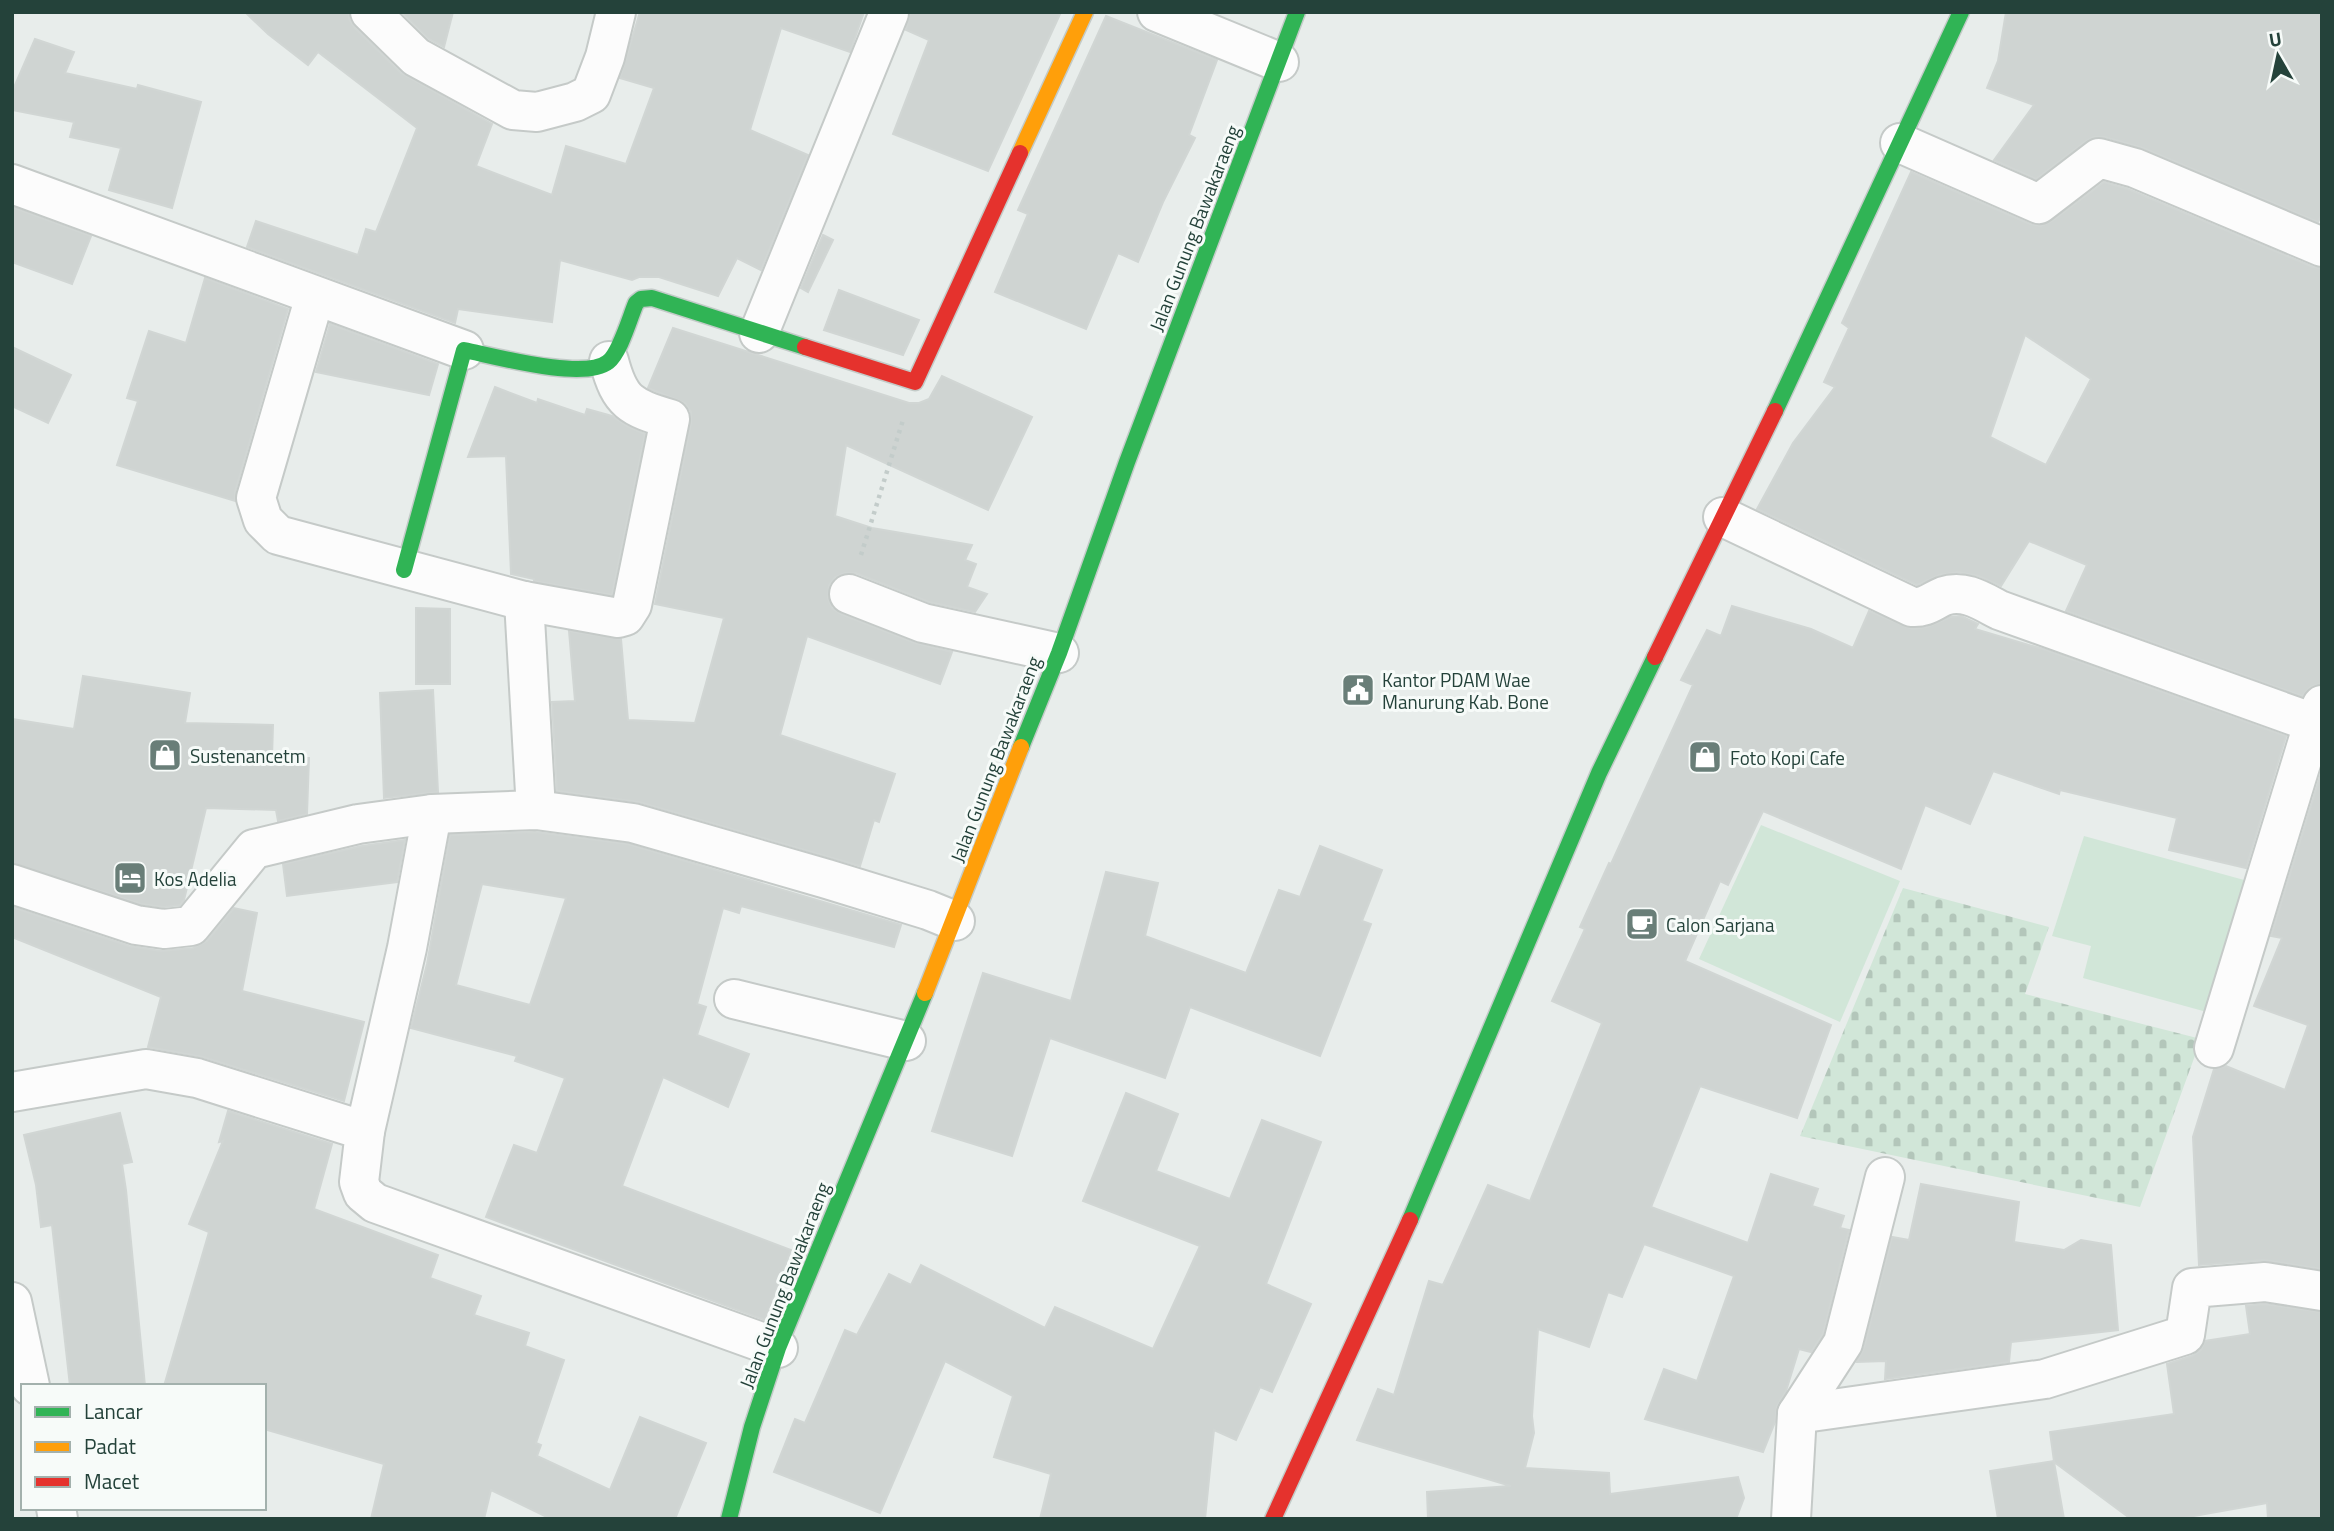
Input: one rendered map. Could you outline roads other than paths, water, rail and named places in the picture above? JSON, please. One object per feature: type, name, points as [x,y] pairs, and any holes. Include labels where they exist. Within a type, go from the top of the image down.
[{"type":"street","points":[[370,12],[416,58],[513,110],[537,113],[575,102],[591,94],[605,57],[616,12]]},
{"type":"street","points":[[759,333],[888,12]]},
{"type":"street","points":[[315,296],[256,498],[263,520],[278,535],[524,601],[618,618],[625,616],[632,605],[670,419],[627,402],[614,382],[609,361],[636,303],[641,299],[658,298],[915,383],[1085,12]]},
{"type":"street","points":[[1157,12],[1279,62]]},
{"type":"street","name":"Jalan Gunung Bawakaraeng","points":[[729,1519],[752,1427],[778,1348],[955,921],[1059,653],[1127,461],[1297,12]]},
{"type":"street","points":[[1273,1519],[1431,1174],[1599,774],[1961,12]]},
{"type":"street","points":[[1900,143],[2039,204],[2099,158],[2135,168],[2322,247]]},
{"type":"street","points":[[12,184],[464,350],[566,369],[595,368],[609,361]]},
{"type":"street","points":[[404,569],[464,350]]},
{"type":"street","points":[[1723,517],[1912,607],[1922,607],[1946,596],[1966,594],[1999,610],[2319,718],[2214,1048]]},
{"type":"street","points":[[849,593],[923,622],[1059,653]]},
{"type":"street","points":[[524,601],[536,810]]},
{"type":"street","points":[[12,884],[136,925],[164,929],[191,926],[254,849],[358,824],[432,814],[536,810],[633,823],[827,879],[955,921]]},
{"type":"street","points":[[432,814],[407,948],[365,1131],[359,1182],[363,1193],[376,1203],[778,1348]]},
{"type":"street","points":[[734,999],[905,1041]]},
{"type":"street","points":[[12,1092],[146,1069],[197,1078],[365,1131]]},
{"type":"street","points":[[1791,1519],[1797,1413],[1843,1343],[1885,1177]]},
{"type":"street","points":[[1797,1413],[2045,1379],[2185,1335],[2192,1288],[2264,1282],[2322,1291]]},
{"type":"street","points":[[12,1302],[30,1384]]},
{"type":"place","name":"Kantor PDAM Wae Manurung Kab. Bone","points":[[1358,690]]},
{"type":"place","name":"Sustenancetm","points":[[165,755]]},
{"type":"place","name":"Foto Kopi Cafe","points":[[1705,757]]},
{"type":"place","name":"Kos Adelia","points":[[130,878]]},
{"type":"place","name":"Calon Sarjana","points":[[1642,924]]}]
